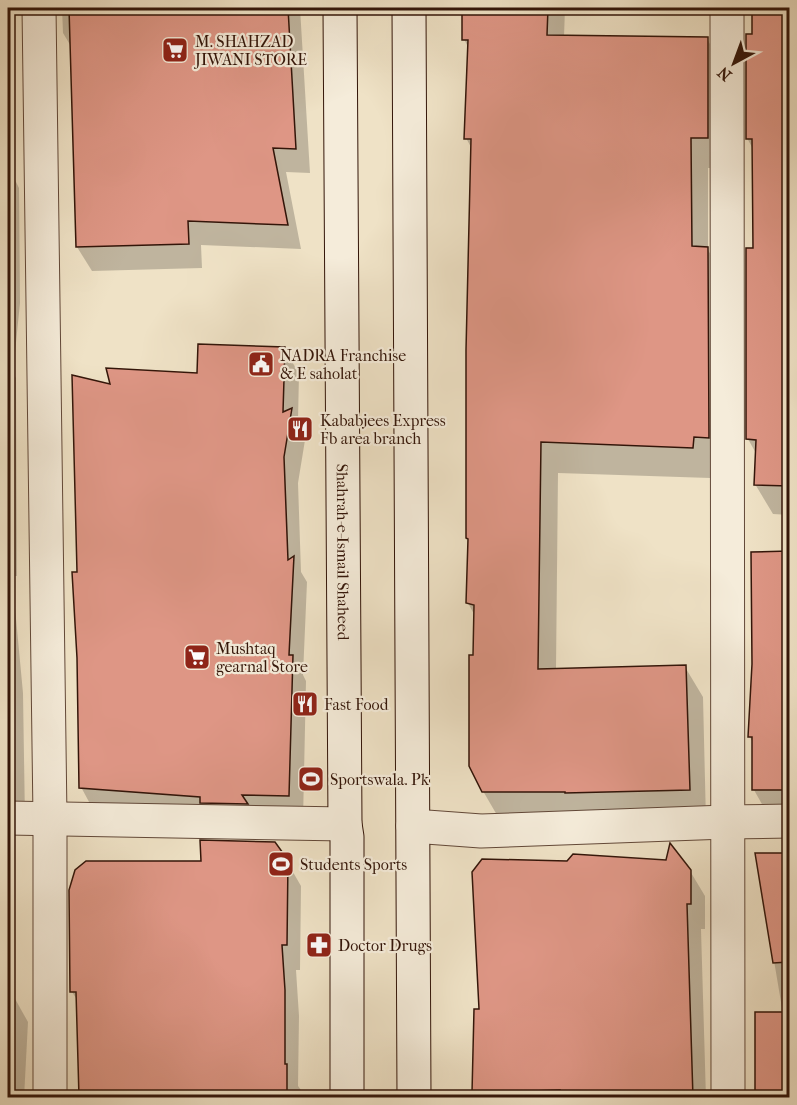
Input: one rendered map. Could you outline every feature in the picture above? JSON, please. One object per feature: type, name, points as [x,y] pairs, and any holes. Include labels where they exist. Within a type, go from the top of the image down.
[{"type":"street","points":[[39,8],[50,818],[50,1098]]},
{"type":"street","name":"Shahrah-e-Ismail Shaheed","points":[[340,8],[347,1098]]},
{"type":"street","points":[[409,8],[414,1098]]},
{"type":"street","points":[[727,8],[728,1098]]},
{"type":"street","points":[[8,818],[345,824]]},
{"type":"street","points":[[413,826],[481,831],[789,821]]},
{"type":"building","points":[[69,8],[288,8],[296,149],[273,148],[288,225],[188,221],[189,244],[76,247]]},
{"type":"building","points":[[462,8],[548,8],[547,35],[708,37],[708,138],[691,138],[692,246],[708,247],[709,438],[694,437],[693,448],[541,442],[538,669],[686,665],[690,790],[482,792],[469,766],[469,655],[473,655],[474,605],[466,603],[468,539],[466,538],[466,350],[471,139],[464,139],[468,40],[462,40]]},
{"type":"building","points":[[752,8],[789,8],[789,486],[754,485],[756,440],[746,439],[746,248],[753,248],[752,139],[746,139],[746,34],[752,34]]},
{"type":"building","points":[[198,344],[285,347],[283,412],[292,408],[284,457],[288,560],[294,556],[289,655],[293,655],[289,796],[242,795],[248,804],[200,803],[200,797],[79,788],[77,658],[72,572],[77,572],[72,375],[110,384],[106,368],[197,373]]},
{"type":"building","points":[[789,551],[789,790],[752,790],[752,737],[748,737],[752,664],[751,552]]},
{"type":"building","points":[[200,840],[275,842],[288,860],[287,945],[282,945],[287,1098],[79,1097],[76,992],[70,992],[69,890],[75,870],[86,861],[201,861]]},
{"type":"building","points":[[670,843],[691,870],[691,904],[687,904],[693,1098],[560,1098],[560,1090],[472,1093],[474,1009],[479,1009],[472,872],[482,859],[567,861],[573,854],[666,860]]},
{"type":"building","points":[[755,853],[789,853],[789,962],[773,963]]},
{"type":"building","points":[[755,1012],[789,1012],[789,1098],[755,1098]]},
{"type":"place","name":"M. SHAHZAD JIWANI STORE","points":[[175,50]]},
{"type":"place","name":"NADRA Franchise & E saholat","points":[[261,364]]},
{"type":"place","name":"Kababjees Express Fb area branch","points":[[300,429]]},
{"type":"place","name":"Mushtaq gearnal Store","points":[[197,657]]},
{"type":"place","name":"Fast Food","points":[[305,704]]},
{"type":"place","name":"Sportswala. Pk","points":[[311,779]]},
{"type":"place","name":"Students Sports","points":[[281,864]]},
{"type":"place","name":"Doctor Drugs","points":[[319,945]]}]
